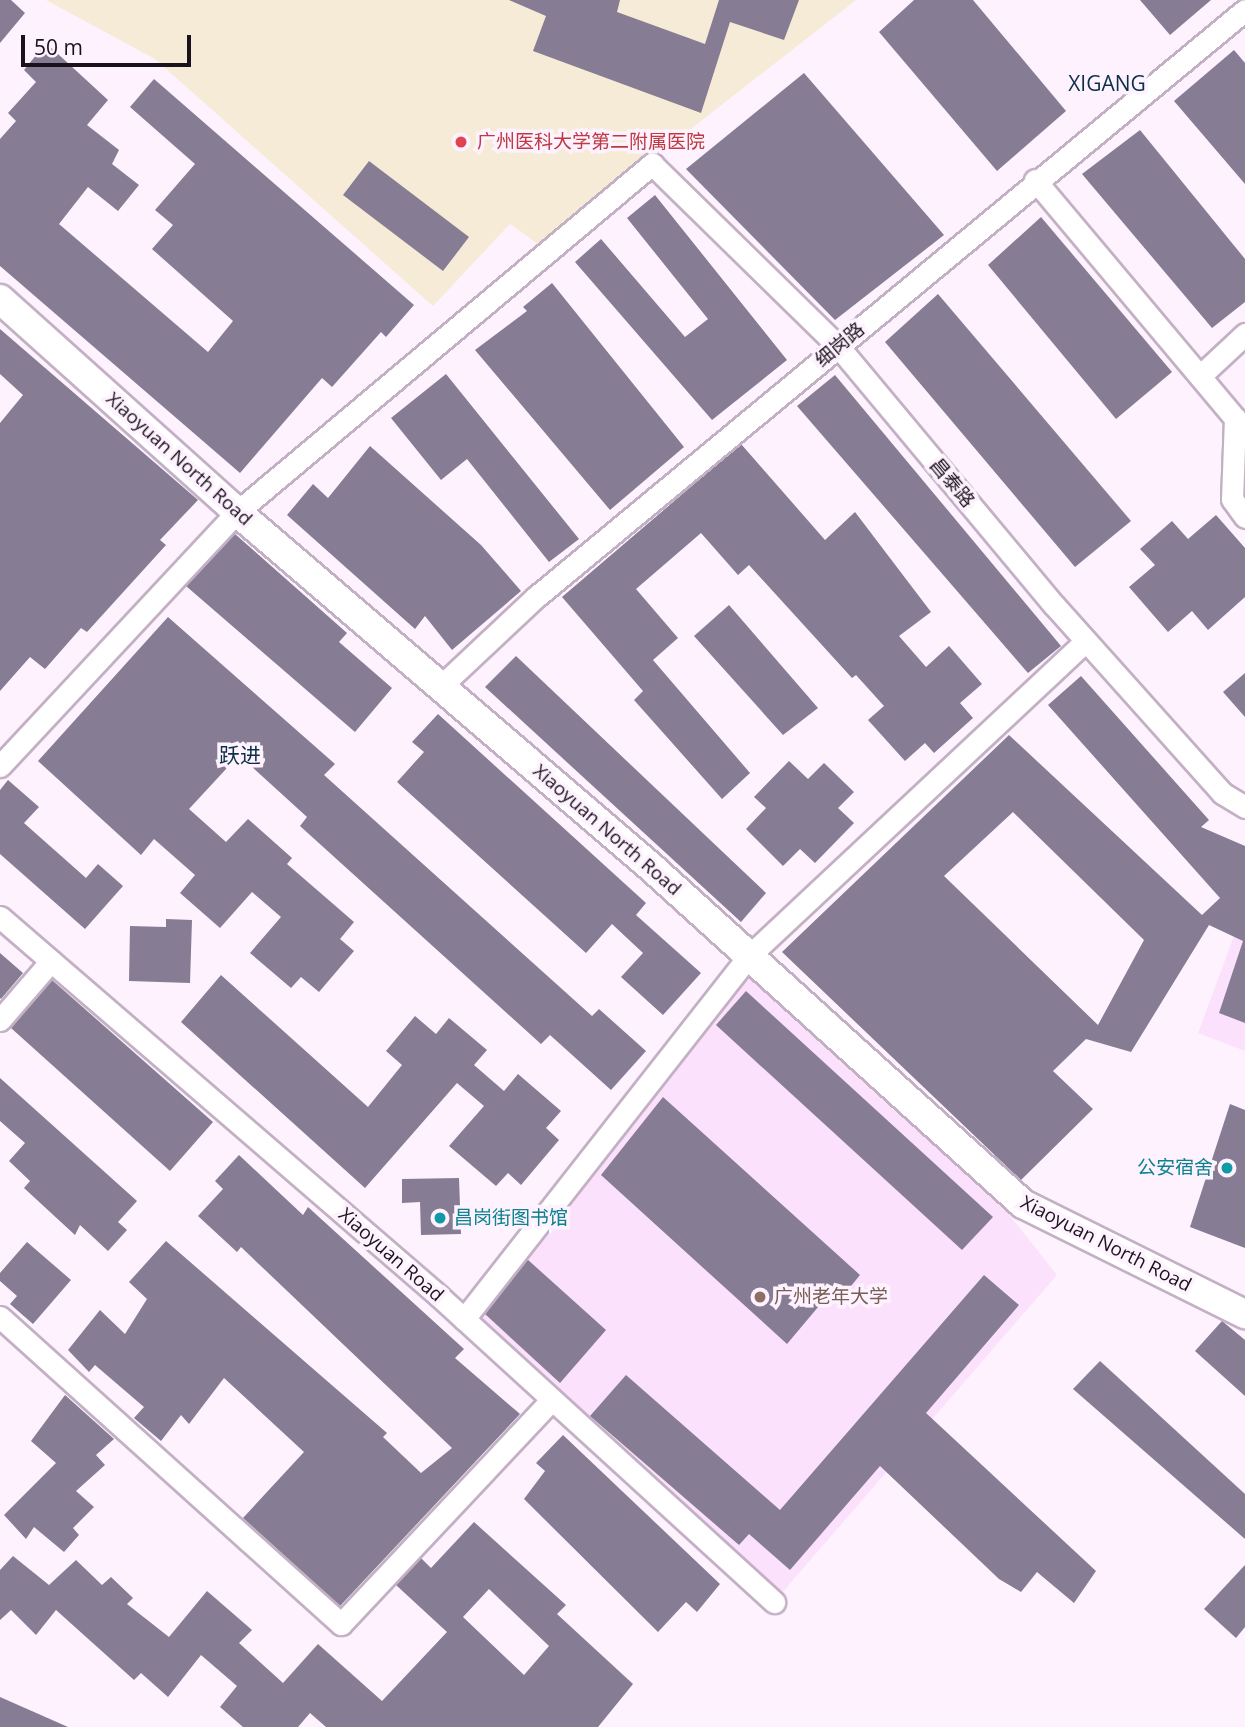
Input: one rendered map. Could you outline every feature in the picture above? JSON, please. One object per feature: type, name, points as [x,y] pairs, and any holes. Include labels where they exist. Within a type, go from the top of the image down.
[{"type":"street","name":"细岗路","points":[[440,687],[536,597],[1035,180],[1242,18]]},
{"type":"street","name":"昌泰路","points":[[237,512],[653,164],[838,346],[1086,640],[1222,793],[1245,807]]},
{"type":"street","points":[[1035,180],[1235,418],[1232,499],[1245,517]]},
{"type":"street","name":"Xiaoyuan North Road","points":[[0,299],[237,512],[749,956],[1023,1205],[1245,1314]]},
{"type":"street","points":[[1200,376],[1245,334]]},
{"type":"street","points":[[0,766],[237,512]]},
{"type":"street","points":[[464,1319],[749,956],[1086,640]]},
{"type":"street","name":"Xiaoyuan Road","points":[[0,917],[464,1319],[774,1602]]},
{"type":"street","points":[[0,1020],[51,961]]},
{"type":"street","points":[[0,1317],[341,1624],[551,1399]]},
{"type":"shaded area","name":"广州医科大学第二附属医院","points":[[46,0],[856,0],[541,246],[510,224],[433,306],[155,59]]},
{"type":"shaded area","points":[[1245,906],[1245,1051],[1198,1033]]},
{"type":"shaded area","name":"广州老年大学","points":[[749,956],[1003,1207],[1057,1275],[774,1602],[464,1319]]},
{"type":"building","points":[[0,0],[11,0],[25,13],[0,43]]},
{"type":"building","points":[[509,0],[620,0],[617,12],[705,44],[719,0],[799,0],[784,40],[730,22],[701,113],[533,51],[546,16]]},
{"type":"building","points":[[914,0],[973,0],[1066,111],[997,171],[879,32]]},
{"type":"building","points":[[1140,0],[1211,0],[1170,35]]},
{"type":"building","points":[[46,43],[108,100],[87,125],[119,150],[112,164],[139,185],[118,211],[88,187],[59,224],[208,352],[233,321],[152,249],[173,225],[155,210],[195,164],[130,107],[154,79],[414,305],[386,337],[381,332],[332,387],[322,378],[240,473],[0,266],[0,139],[16,121],[8,113],[36,82],[24,70]]},
{"type":"building","points":[[1234,50],[1245,63],[1245,184],[1174,101]]},
{"type":"building","points":[[804,73],[944,235],[835,320],[686,169]]},
{"type":"building","points":[[1140,130],[1245,259],[1245,302],[1212,328],[1082,174]]},
{"type":"building","points":[[369,161],[469,237],[443,271],[343,195]]},
{"type":"building","points":[[655,195],[787,360],[712,420],[575,262],[601,239],[685,337],[708,319],[627,218]]},
{"type":"building","points":[[1041,217],[1172,372],[1116,419],[988,265]]},
{"type":"building","points":[[552,283],[684,447],[610,510],[475,350],[527,311],[523,307]]},
{"type":"building","points":[[938,294],[1131,521],[1075,567],[885,342]]},
{"type":"building","points":[[0,329],[198,500],[160,540],[166,545],[87,632],[81,628],[45,669],[30,657],[0,691],[0,423],[23,395],[0,374]]},
{"type":"building","points":[[446,374],[579,539],[549,562],[467,459],[441,480],[391,418]]},
{"type":"building","points":[[835,375],[1061,646],[1028,673],[797,406]]},
{"type":"building","points":[[741,444],[825,540],[855,512],[931,612],[899,636],[926,667],[949,646],[982,684],[960,703],[973,718],[934,753],[925,743],[905,761],[868,720],[884,706],[856,675],[852,678],[749,565],[738,575],[701,533],[636,589],[678,638],[653,660],[750,773],[722,799],[634,700],[643,691],[562,597]]},
{"type":"building","points":[[370,446],[481,545],[521,591],[452,650],[425,616],[415,629],[287,515],[313,484],[328,498]]},
{"type":"building","points":[[1216,515],[1245,548],[1245,597],[1208,630],[1192,611],[1168,632],[1129,587],[1155,565],[1140,549],[1172,521],[1188,539]]},
{"type":"building","points":[[235,534],[347,633],[339,642],[392,688],[355,732],[186,586]]},
{"type":"building","points":[[729,605],[818,708],[783,735],[694,636]]},
{"type":"building","points":[[168,617],[335,764],[324,775],[592,1016],[599,1009],[646,1051],[611,1090],[550,1035],[541,1044],[300,826],[307,817],[239,755],[189,809],[226,842],[248,819],[292,858],[287,864],[354,922],[340,939],[354,951],[319,992],[301,977],[291,988],[250,953],[281,917],[252,892],[220,928],[180,893],[195,875],[154,839],[141,855],[38,761]]},
{"type":"building","points":[[516,656],[766,893],[741,922],[485,687]]},
{"type":"building","points":[[1245,673],[1245,717],[1223,692]]},
{"type":"building","points":[[1081,676],[1209,820],[1201,827],[1245,846],[1245,1023],[1219,1013],[1243,941],[1209,925],[1131,1052],[1086,1039],[1053,1071],[1093,1109],[1021,1180],[782,952],[1009,735],[1202,915],[1220,898],[1048,705]],"holes":[[[1013,812],[1144,940],[1098,1025],[944,876]]]},
{"type":"building","points":[[438,714],[646,903],[636,915],[701,973],[663,1015],[621,977],[643,953],[612,924],[586,953],[397,782],[424,752],[412,742]]},
{"type":"building","points":[[789,761],[808,779],[824,763],[854,792],[838,808],[854,823],[815,863],[800,849],[783,866],[746,829],[766,808],[754,797]]},
{"type":"building","points":[[8,780],[39,807],[24,823],[86,878],[98,864],[123,886],[85,929],[0,854],[0,790]]},
{"type":"building","points":[[166,919],[192,920],[190,983],[129,981],[130,926],[166,927]]},
{"type":"building","points":[[0,953],[23,973],[1,999],[0,998]]},
{"type":"building","points":[[221,975],[368,1107],[402,1065],[386,1051],[415,1016],[436,1034],[449,1018],[487,1050],[474,1065],[504,1091],[518,1074],[561,1111],[546,1128],[559,1140],[521,1185],[508,1173],[496,1186],[449,1146],[484,1106],[457,1083],[365,1188],[181,1022]]},
{"type":"building","points":[[52,980],[213,1122],[170,1171],[11,1028]]},
{"type":"building","points":[[746,991],[993,1217],[962,1250],[716,1025]]},
{"type":"building","points":[[0,1078],[137,1201],[118,1222],[127,1230],[108,1251],[80,1225],[75,1235],[24,1188],[30,1181],[9,1161],[25,1143],[0,1121]]},
{"type":"building","points":[[663,1097],[860,1275],[838,1302],[829,1294],[787,1344],[601,1175]]},
{"type":"building","name":"公安宿舍","points":[[1230,1104],[1245,1110],[1245,1248],[1190,1227]]},
{"type":"building","points":[[239,1155],[303,1215],[308,1207],[464,1349],[455,1358],[520,1414],[340,1606],[243,1518],[304,1452],[224,1378],[189,1424],[181,1415],[161,1441],[134,1418],[144,1407],[95,1365],[89,1372],[68,1350],[100,1310],[125,1334],[147,1299],[129,1282],[166,1241],[387,1433],[383,1437],[421,1473],[452,1448],[241,1247],[237,1252],[198,1216],[223,1189],[215,1181]]},
{"type":"building","name":"昌岗街图书馆","points":[[459,1178],[461,1234],[421,1235],[420,1202],[402,1203],[402,1179]]},
{"type":"building","points":[[27,1242],[71,1280],[33,1324],[10,1304],[17,1296],[0,1281],[0,1273]]},
{"type":"building","points":[[527,1259],[606,1330],[560,1383],[485,1314]]},
{"type":"building","points":[[984,1275],[1019,1305],[926,1413],[1096,1571],[1074,1603],[1037,1572],[1021,1592],[999,1579],[880,1466],[790,1570],[749,1534],[739,1545],[590,1416],[626,1375],[780,1510]]},
{"type":"building","points":[[1222,1321],[1245,1340],[1245,1396],[1195,1351]]},
{"type":"building","points":[[1100,1361],[1245,1494],[1245,1539],[1073,1389]]},
{"type":"building","points":[[65,1395],[114,1439],[96,1455],[105,1465],[76,1491],[94,1507],[73,1528],[79,1535],[64,1552],[34,1527],[26,1539],[4,1515],[56,1463],[31,1441]]},
{"type":"building","points":[[563,1435],[720,1584],[697,1612],[686,1602],[658,1632],[524,1499],[545,1471],[536,1463]]},
{"type":"building","points":[[474,1522],[566,1605],[557,1614],[633,1684],[598,1727],[326,1727],[310,1713],[298,1727],[243,1727],[220,1707],[237,1686],[201,1655],[168,1697],[141,1673],[134,1680],[56,1610],[36,1635],[11,1610],[0,1620],[0,1570],[13,1556],[49,1585],[76,1560],[102,1585],[111,1577],[133,1598],[127,1604],[169,1637],[207,1591],[252,1630],[239,1643],[283,1683],[318,1644],[382,1701],[447,1632],[396,1585],[421,1558],[431,1568]],"holes":[[[489,1589],[549,1646],[524,1675],[463,1617]]]},
{"type":"building","points":[[1245,1565],[1245,1627],[1236,1638],[1204,1609]]},
{"type":"building","points":[[0,1697],[68,1727],[0,1727]]},
{"type":"place","name":"广州医科大学第二附属医院","points":[[461,142]]},
{"type":"place","name":"公安宿舍","points":[[1227,1168]]},
{"type":"place","name":"昌岗街图书馆","points":[[440,1218]]},
{"type":"place","name":"广州老年大学","points":[[760,1297]]},
{"type":"district","name":"XIGANG","points":[[1107,83]]},
{"type":"district","name":"跃进","points":[[240,755]]}]
